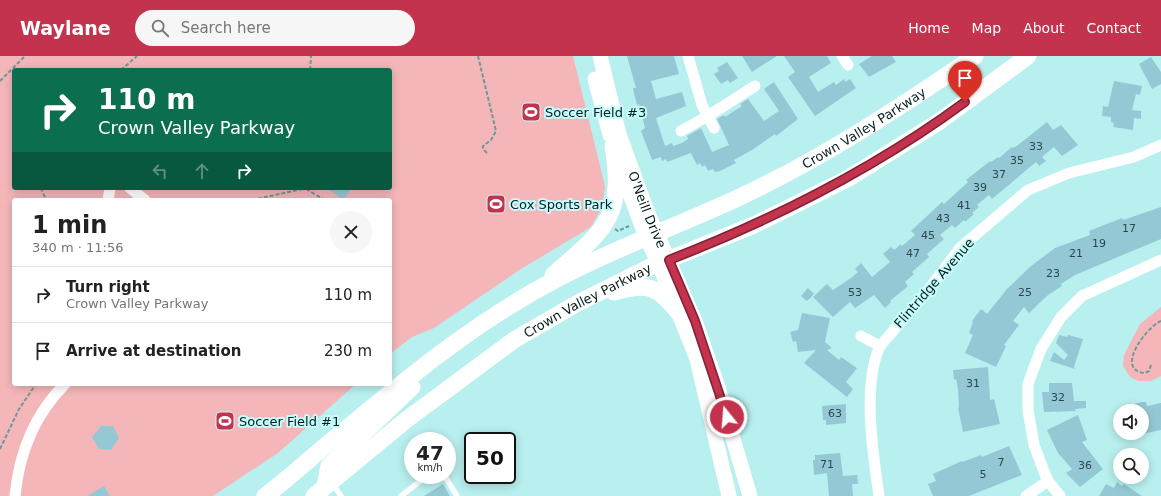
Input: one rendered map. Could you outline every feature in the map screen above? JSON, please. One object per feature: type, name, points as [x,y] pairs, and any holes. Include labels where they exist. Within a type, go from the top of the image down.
[{"type":"main road","name":"O'Neill Drive","points":[[590,56],[600,105],[613,146],[664,262],[695,321],[718,387],[750,496]]},
{"type":"main road","name":"O'Neill Drive","points":[[600,56],[619,134],[651,234]]},
{"type":"main road","name":"Crown Valley Parkway","points":[[265,496],[421,367],[482,322],[534,291],[651,234],[739,197],[796,168],[898,108],[975,56]]},
{"type":"main road","name":"Crown Valley Parkway","points":[[325,489],[406,420],[514,340],[576,304],[664,262],[754,225],[850,178],[940,121],[1028,56]]},
{"type":"main road","points":[[534,291],[586,247],[604,226],[612,210],[617,191],[613,146]]},
{"type":"main road","name":"O'Neill Drive","points":[[664,262],[678,312],[697,359],[729,496]]},
{"type":"main road","points":[[576,304],[628,288],[650,288],[660,292],[678,312]]},
{"type":"main road","points":[[325,489],[329,466],[410,390],[421,367]]},
{"type":"street","points":[[688,56],[702,105],[714,128]]},
{"type":"street","points":[[681,131],[708,116],[755,86]]},
{"type":"street","name":"Flintridge Avenue","points":[[880,496],[874,456],[870,388],[876,355],[880,346],[926,293],[960,248],[1028,190],[1069,173],[1134,157],[1161,145]]},
{"type":"street","points":[[132,190],[142,198]]},
{"type":"street","points":[[1060,496],[1048,481],[1034,445],[1028,410],[1028,384],[1041,349],[1061,317],[1082,296],[1161,260]]},
{"type":"street","points":[[861,336],[880,346]]},
{"type":"street","points":[[16,496],[20,466],[30,435],[45,407],[63,386]]},
{"type":"street","points":[[1026,496],[1048,481]]},
{"type":"lane","points":[[400,496],[416,484]]},
{"type":"lane","points":[[450,484],[458,496]]},
{"type":"lane","points":[[325,489],[341,496]]},
{"type":"path","points":[[13,68],[25,56]]},
{"type":"path","points":[[123,68],[137,56]]},
{"type":"path","points":[[310,56],[310,68]]},
{"type":"path","points":[[478,56],[496,131],[491,140],[483,146],[483,149],[488,154]]},
{"type":"path","points":[[0,81],[12,69]]},
{"type":"path","points":[[261,198],[297,190]]},
{"type":"path","points":[[309,190],[322,198]]},
{"type":"path","points":[[613,227],[618,231],[631,225],[632,226]]},
{"type":"path","points":[[1151,365],[1149,371],[1140,373],[1134,368],[1132,362],[1134,351],[1149,330],[1161,321]]},
{"type":"path","points":[[0,450],[19,409],[35,386]]},
{"type":"shaded area","points":[[0,56],[573,56],[605,187],[602,207],[591,227],[521,269],[434,328],[412,337],[392,352],[392,198],[12,198],[12,386],[354,386],[278,453],[213,496],[0,496]]},
{"type":"shaded area","points":[[1161,307],[1161,376],[1151,381],[1138,381],[1130,377],[1123,366],[1124,355],[1140,324]]},
{"type":"building","points":[[627,56],[674,56],[679,74],[651,81],[656,99],[682,92],[686,106],[656,118],[665,146],[672,143],[673,146],[682,143],[688,139],[687,136],[701,128],[712,152],[729,145],[717,119],[724,115],[725,117],[742,106],[740,104],[748,99],[764,121],[779,111],[764,89],[774,82],[798,119],[776,136],[775,134],[734,160],[736,163],[720,171],[715,172],[713,169],[708,171],[705,165],[702,167],[700,163],[697,165],[691,153],[667,162],[666,159],[662,161],[661,157],[652,160],[641,131],[645,128],[639,104],[637,105],[634,93],[633,88],[636,88]]},
{"type":"building","points":[[742,56],[777,56],[752,72]]},
{"type":"building","points":[[784,56],[827,56],[831,63],[809,77],[818,92],[834,82],[836,85],[844,79],[845,82],[850,79],[856,88],[815,116],[788,77],[795,72]]},
{"type":"building","points":[[872,56],[892,56],[896,62],[869,77],[859,64]]},
{"type":"building","points":[[1151,57],[1161,72],[1161,84],[1152,89],[1139,64]]},
{"type":"building","points":[[727,62],[738,78],[730,83],[728,80],[721,84],[714,74],[719,71],[717,68]]},
{"type":"building","points":[[1114,81],[1142,86],[1140,95],[1136,94],[1132,110],[1141,111],[1141,119],[1134,118],[1133,130],[1113,127],[1114,123],[1111,122],[1111,117],[1102,116],[1103,106],[1108,107]]},
{"type":"building","points":[[1047,122],[1053,130],[1061,125],[1078,145],[1062,156],[1054,147],[1042,157],[1046,161],[1039,166],[1036,162],[992,199],[989,195],[977,205],[979,207],[965,222],[964,220],[955,228],[952,225],[940,235],[944,239],[927,254],[929,257],[912,272],[914,274],[905,282],[908,286],[890,301],[891,302],[885,308],[874,295],[855,308],[850,302],[833,317],[813,297],[827,284],[833,290],[851,278],[858,272],[855,269],[861,263],[872,277],[890,262],[883,254],[891,247],[894,250],[901,244],[902,246],[915,235],[911,231],[942,202],[944,204],[968,182],[966,180],[990,161],[991,162],[998,157],[999,158],[1012,147],[1013,148],[1018,145]]},
{"type":"building","points":[[329,190],[350,190],[345,198],[341,198]]},
{"type":"building","points":[[1161,207],[1161,239],[1075,275],[1061,284],[1062,286],[1048,295],[1029,313],[1024,307],[1013,321],[1019,325],[1004,345],[1006,346],[996,367],[965,353],[973,335],[969,333],[973,322],[972,321],[981,309],[987,314],[1007,289],[1031,266],[1055,248],[1090,235],[1089,231],[1122,218],[1123,220]]},
{"type":"building","points":[[808,288],[814,294],[807,301],[801,296]]},
{"type":"building","points":[[802,313],[830,318],[825,342],[832,348],[827,350],[839,360],[841,357],[857,368],[846,382],[853,389],[847,397],[804,363],[816,350],[798,352],[796,341],[793,342],[790,332],[798,330]]},
{"type":"building","points":[[1059,335],[1067,337],[1068,335],[1083,339],[1074,367],[1075,369],[1050,361],[1054,352],[1064,360],[1068,355],[1056,343]]},
{"type":"building","points":[[988,367],[990,400],[994,399],[1000,424],[963,432],[958,408],[958,389],[956,379],[954,380],[953,370]]},
{"type":"building","points":[[1049,383],[1072,383],[1074,401],[1086,401],[1086,408],[1075,409],[1076,411],[1044,412],[1042,392],[1049,392]]},
{"type":"building","points":[[1146,402],[1146,404],[1134,404]]},
{"type":"building","points":[[1161,403],[1161,430],[1149,433],[1149,406]]},
{"type":"building","points":[[846,404],[846,423],[826,425],[826,420],[823,420],[822,406]]},
{"type":"building","points":[[1078,415],[1087,440],[1082,442],[1103,469],[1080,487],[1066,473],[1072,469],[1058,453],[1047,430]]},
{"type":"building","points":[[101,426],[113,426],[119,438],[111,450],[99,449],[92,437]]},
{"type":"building","points":[[1009,446],[1022,475],[969,496],[933,496],[928,484],[936,481],[933,474],[962,461],[981,455],[982,457]]},
{"type":"building","points":[[840,453],[843,476],[857,475],[858,484],[852,484],[853,496],[829,496],[827,473],[814,475],[813,460],[815,460],[815,455]]},
{"type":"building","points":[[443,484],[450,496],[424,496]]},
{"type":"building","points":[[1106,484],[1114,488],[1116,484],[1122,486],[1124,484],[1142,496],[1099,496]]},
{"type":"building","points":[[104,486],[110,496],[87,496]]},
{"type":"place","name":"Soccer Field #3","points":[[531,112]]},
{"type":"place","name":"Cox Sports Park","points":[[496,204]]},
{"type":"place","name":"Soccer Field #1","points":[[225,421]]},
{"type":"route","points":[[727,417],[695,321],[669,260],[754,225],[850,178],[940,121],[965,102]]}]
